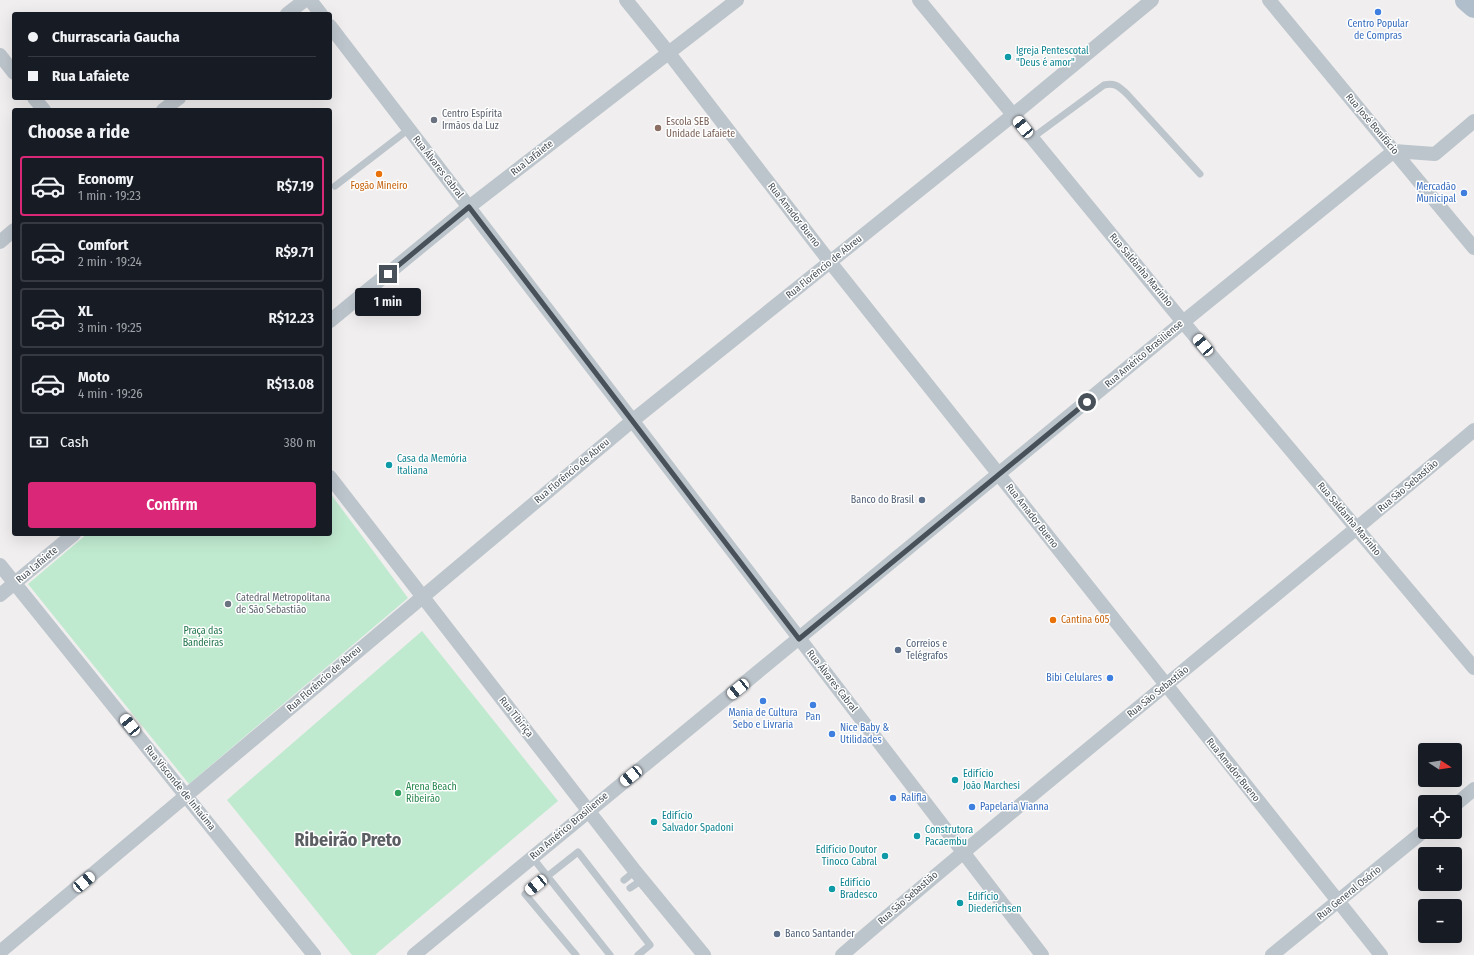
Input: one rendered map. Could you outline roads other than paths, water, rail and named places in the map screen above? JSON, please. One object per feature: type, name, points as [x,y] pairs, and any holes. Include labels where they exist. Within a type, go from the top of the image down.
[{"type":"main road","points":[[1466,0],[1474,7]]},
{"type":"street","points":[[290,12],[305,0]]},
{"type":"street","points":[[310,0],[319,12]]},
{"type":"street","name":"Rua Amador Bueno","points":[[626,0],[830,262],[1165,686],[1381,955]]},
{"type":"street","name":"Rua Lafaiete","points":[[332,319],[469,207],[737,0]]},
{"type":"street","name":"Rua Saldanha Marinho","points":[[919,0],[1183,322],[1358,528],[1474,668]]},
{"type":"street","name":"Rua Florêncio de Abreu","points":[[0,952],[632,421],[1013,115],[1152,0]]},
{"type":"street","name":"Rua José Bonifácio","points":[[1269,0],[1474,248]]},
{"type":"street","name":"Rua Álvares Cabral","points":[[332,29],[1042,955]]},
{"type":"street","points":[[0,55],[12,70]]},
{"type":"street","points":[[36,100],[42,108]]},
{"type":"street","points":[[166,108],[176,100]]},
{"type":"street","points":[[1394,151],[1435,154],[1474,121]]},
{"type":"street","name":"Rua Américo Brasiliense","points":[[414,955],[588,810],[1394,151]]},
{"type":"street","points":[[0,242],[12,232]]},
{"type":"street","name":"Rua São Sebastião","points":[[842,955],[963,851],[1358,528],[1474,430]]},
{"type":"street","name":"Rua Tibiriça","points":[[332,481],[588,810],[704,955]]},
{"type":"street","name":"Rua Lafaiete","points":[[0,595],[72,536]]},
{"type":"street","name":"Rua Visconde de Inhaúma","points":[[0,565],[314,955]]},
{"type":"street","points":[[1462,799],[1474,789]]},
{"type":"street","name":"Rua General Osório","points":[[1272,955],[1418,836]]},
{"type":"lane","points":[[1032,138],[1104,84],[1117,84],[1200,174]]},
{"type":"lane","points":[[335,186],[409,129]]},
{"type":"lane","points":[[576,955],[525,894],[578,852],[611,890],[650,945],[638,955]]},
{"type":"lane","points":[[532,857],[610,955]]},
{"type":"lane","points":[[624,880],[639,875]]},
{"type":"lane","points":[[630,888],[639,875]]},
{"type":"place","name":"Centro Popular de Compras","points":[[1378,12]]},
{"type":"place","name":"Igreja Pentescotal \"Deus é amor\"","points":[[1008,57]]},
{"type":"place","name":"Centro Espírita Irmãos da Luz","points":[[434,120]]},
{"type":"place","name":"Escola SEB Unidade Lafaiete","points":[[658,128]]},
{"type":"place","name":"Fogão Mineiro","points":[[379,174]]},
{"type":"place","name":"Mercadão Municipal","points":[[1464,193]]},
{"type":"place","name":"Casa da Memória Italiana","points":[[389,465]]},
{"type":"place","name":"Banco do Brasil","points":[[922,500]]},
{"type":"place","name":"Catedral Metropolitana de São Sebastião","points":[[228,604]]},
{"type":"place","name":"Cantina 605","points":[[1053,620]]},
{"type":"place","name":"Correios e Telégrafos","points":[[898,650]]},
{"type":"place","name":"Bibi Celulares","points":[[1110,678]]},
{"type":"place","name":"Mania de Cultura Sebo e Livraria","points":[[763,701]]},
{"type":"place","name":"Pan","points":[[813,705]]},
{"type":"place","name":"Nice Baby & Utilidades","points":[[832,734]]},
{"type":"place","name":"Edifício João Marchesi","points":[[955,780]]},
{"type":"place","name":"Arena Beach Ribeirão","points":[[398,793]]},
{"type":"place","name":"Ralifla","points":[[893,798]]},
{"type":"place","name":"Papelaria Vianna","points":[[972,807]]},
{"type":"place","name":"Edifício Salvador Spadoni","points":[[654,822]]},
{"type":"place","name":"Construtora Pacaembu","points":[[917,836]]},
{"type":"place","name":"Edifício Doutor Tinoco Cabral","points":[[885,856]]},
{"type":"place","name":"Edifício Bradesco","points":[[832,889]]},
{"type":"place","name":"Edifício Diederichsen","points":[[960,903]]},
{"type":"place","name":"Banco Santander","points":[[777,934]]},
{"type":"district","name":"Ribeirão Preto","points":[[348,840]]},
{"type":"park label","name":"Praça das Bandeiras","points":[[203,636]]}]
